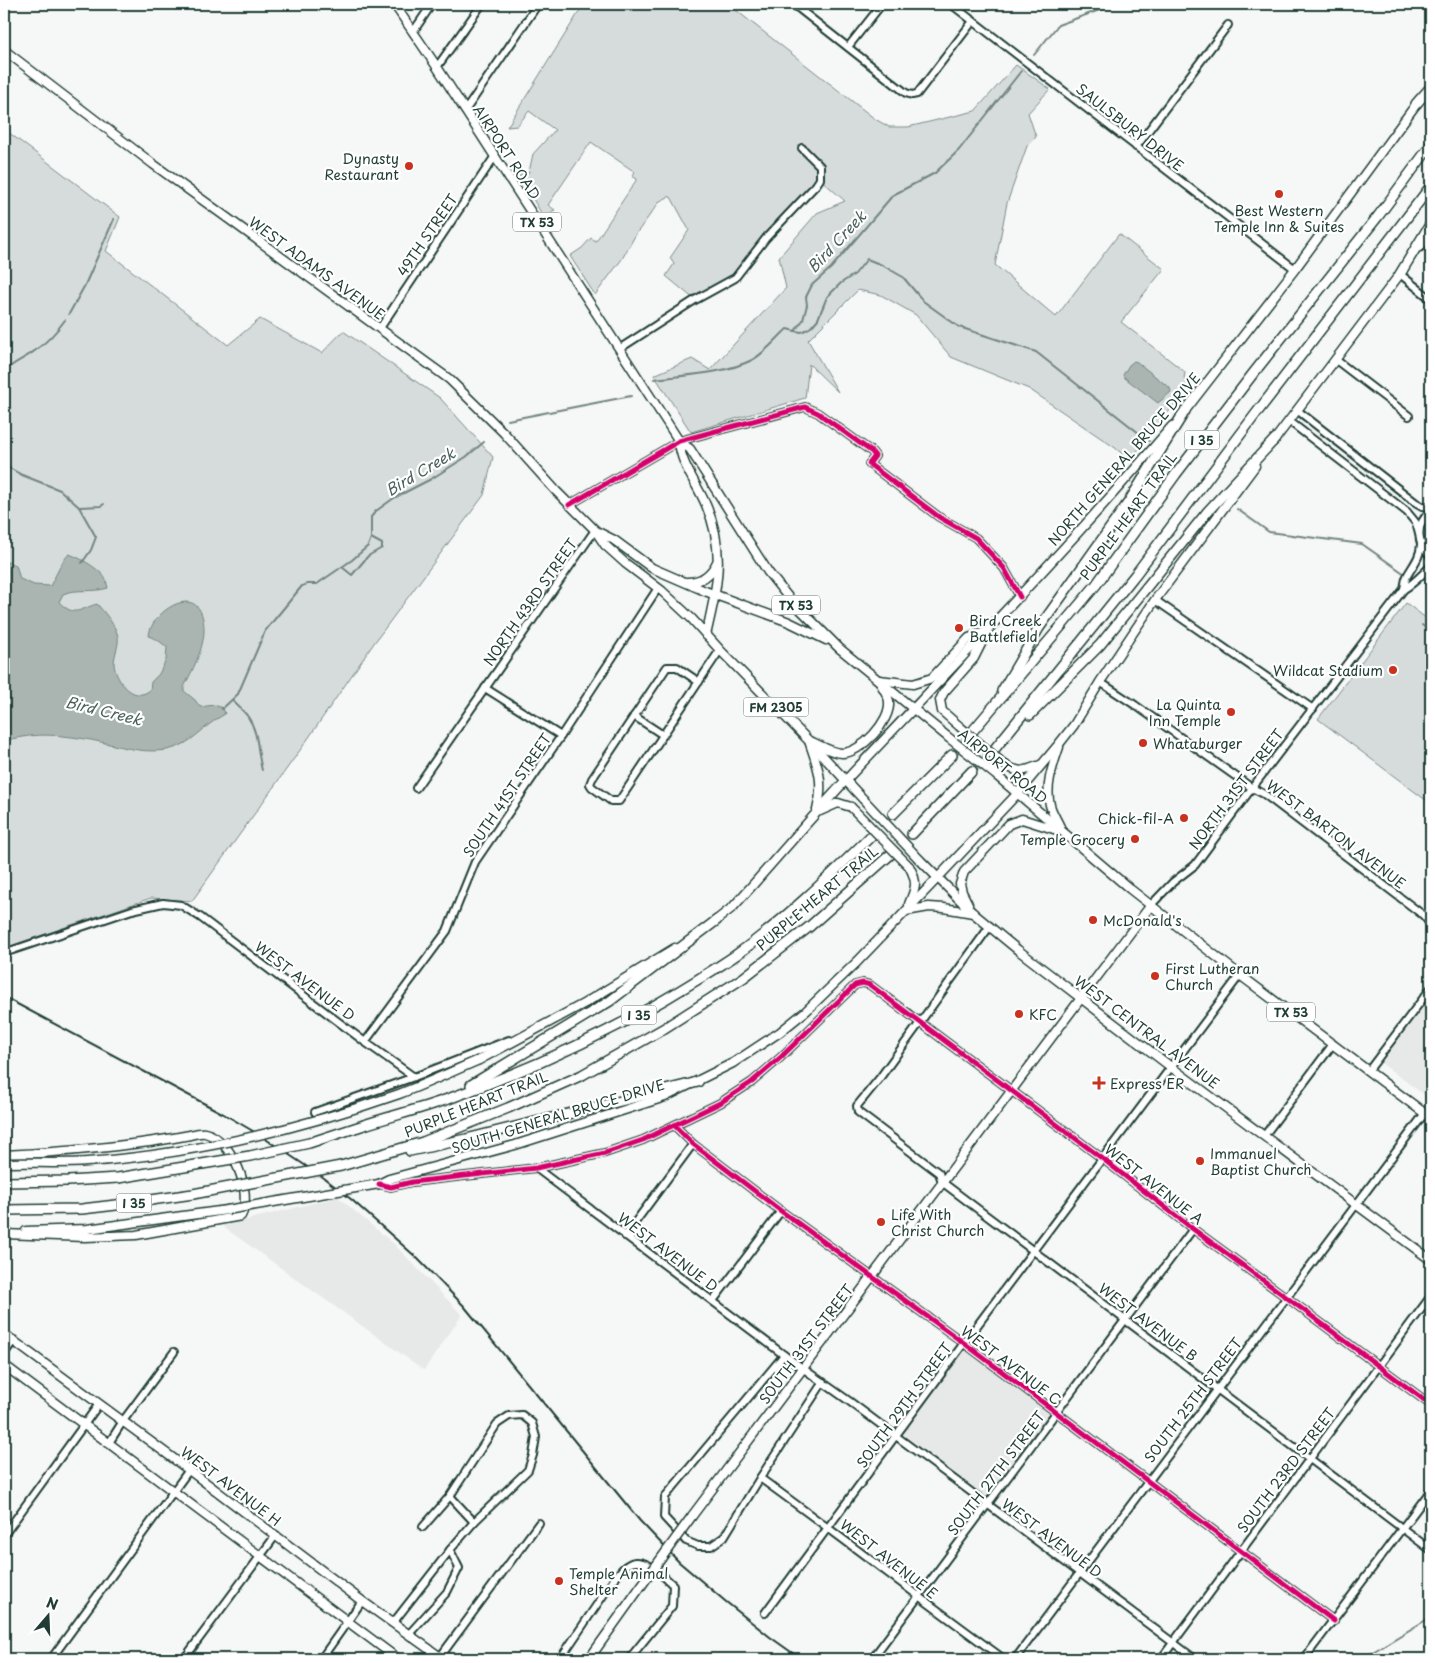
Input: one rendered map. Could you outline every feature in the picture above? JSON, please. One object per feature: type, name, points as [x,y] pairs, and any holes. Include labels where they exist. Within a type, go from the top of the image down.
[{"type":"highway","points":[[1416,104],[1431,87]]},
{"type":"highway","name":"PURPLE HEART TRAIL","points":[[971,733],[989,714],[1096,584],[1176,474],[1379,215],[1431,145]]},
{"type":"highway","name":"I 35","points":[[1275,440],[1208,511],[1100,645],[996,748],[1135,575],[1322,326],[1431,186]]},
{"type":"highway","points":[[1400,274],[1431,223]]},
{"type":"highway","points":[[989,714],[1039,628],[1128,503],[1185,411]]},
{"type":"highway","points":[[893,814],[952,755]]},
{"type":"highway","points":[[912,834],[972,771]]},
{"type":"highway","name":"PURPLE HEART TRAIL","points":[[4,1182],[118,1178],[230,1160],[309,1143],[448,1099],[565,1051],[661,1003],[757,939],[823,883],[872,835]]},
{"type":"highway","name":"PURPLE HEART TRAIL","points":[[4,1210],[82,1209],[193,1194],[341,1166],[424,1142],[582,1075],[663,1030],[743,978],[809,927],[890,854]]},
{"type":"highway","points":[[448,1099],[610,1001],[717,920]]},
{"type":"highway","points":[[341,1166],[466,1139],[698,1082]]},
{"type":"main road","name":"AIRPORT ROAD","points":[[394,4],[437,67],[679,441],[690,449],[768,572],[794,603],[838,648],[1018,793],[1151,905]]},
{"type":"main road","name":"WEST ADAMS AVENUE","points":[[4,50],[158,168],[449,379],[496,424],[569,506],[595,530],[605,545],[686,613],[845,781]]},
{"type":"main road","name":"NORTH GENERAL BRUCE DRIVE","points":[[845,781],[1020,597],[1123,484],[1185,411],[1295,269],[1431,83]]},
{"type":"main road","points":[[1018,793],[1074,725],[1100,682],[1155,600],[1431,232]]},
{"type":"main road","name":"AIRPORT ROAD","points":[[679,441],[680,454],[684,464],[707,506],[718,558],[716,595],[706,634]]},
{"type":"main road","name":"WEST ADAMS AVENUE","points":[[595,530],[614,540],[652,568],[716,595]]},
{"type":"main road","points":[[681,580],[696,581],[705,577],[715,567],[718,558]]},
{"type":"main road","name":"AIRPORT ROAD","points":[[716,595],[790,622],[838,648]]},
{"type":"main road","points":[[879,680],[913,684],[932,678],[969,638],[987,632]]},
{"type":"main road","points":[[987,632],[974,658],[944,692],[940,700],[942,711],[1012,769],[1021,772],[1042,764]]},
{"type":"main road","points":[[808,740],[834,752],[842,753],[852,751],[868,740],[880,726],[887,713],[889,701],[879,680]]},
{"type":"main road","points":[[808,740],[821,782],[816,812]]},
{"type":"main road","points":[[1060,744],[1052,769],[1048,794],[1050,805],[1062,831]]},
{"type":"main road","points":[[4,1163],[87,1162],[214,1144],[293,1126],[356,1108],[400,1094],[479,1060],[585,1003],[717,920],[733,907],[845,781]]},
{"type":"main road","name":"WEST CENTRAL AVENUE","points":[[845,781],[973,913],[1024,955],[1431,1260]]},
{"type":"main road","name":"SOUTH GENERAL BRUCE DRIVE","points":[[4,1233],[87,1229],[227,1210],[379,1184],[389,1179],[515,1145],[665,1097],[733,1063],[780,1032],[806,1011],[858,961],[1018,793]]},
{"type":"main road","points":[[816,812],[838,803],[851,807],[909,866],[916,878],[915,892],[906,911]]},
{"type":"main road","points":[[973,913],[960,884],[964,872],[1010,824],[1022,819],[1062,831]]},
{"type":"main road","name":"TX 53","points":[[1151,905],[1428,1116]]},
{"type":"main road","name":"NORTH 31ST STREET","points":[[1081,997],[1151,905]]},
{"type":"main road","points":[[906,911],[929,907],[973,913]]},
{"type":"main road","name":"SOUTH 31ST STREET","points":[[589,1659],[692,1516],[1081,997]]},
{"type":"main road","points":[[4,1155],[141,1143],[204,1133],[216,1138],[235,1162],[241,1174],[246,1192],[244,1210],[241,1216],[145,1234],[85,1238],[4,1233]]},
{"type":"main road","name":"WEST AVENUE H","points":[[4,1334],[190,1470],[362,1601],[442,1658]]},
{"type":"main road","points":[[4,1365],[398,1659]]},
{"type":"street","points":[[413,32],[432,4]]},
{"type":"street","points":[[437,67],[482,4]]},
{"type":"street","points":[[465,111],[538,4]]},
{"type":"street","points":[[793,4],[906,93],[912,94],[917,94],[973,21]]},
{"type":"street","points":[[848,47],[882,4]]},
{"type":"street","name":"SAULSBURY DRIVE","points":[[950,4],[1295,269]]},
{"type":"street","points":[[1136,147],[1228,25]]},
{"type":"street","points":[[619,348],[695,300],[735,278],[766,238],[820,179],[820,166],[802,148]]},
{"type":"street","name":"49TH STREET","points":[[380,328],[495,156]]},
{"type":"street","points":[[1400,274],[1431,299]]},
{"type":"street","points":[[1336,360],[1409,416]]},
{"type":"street","points":[[569,506],[679,441],[805,407],[818,413],[872,452],[875,456],[870,464],[939,517],[976,538],[1004,568],[1020,597]]},
{"type":"street","points":[[1297,410],[1415,502],[1431,509]]},
{"type":"street","points":[[1289,421],[1407,512],[1416,523],[1423,547],[1431,556]]},
{"type":"street","name":"NORTH 31ST STREET","points":[[1404,589],[1406,578],[1416,563],[1420,552],[1421,522],[1431,509]]},
{"type":"street","name":"NORTH 43RD STREET","points":[[416,788],[595,530]]},
{"type":"street","name":"NORTH 31ST STREET","points":[[1151,905],[1173,882],[1195,865],[1404,589],[1414,584],[1422,573],[1431,566]]},
{"type":"street","name":"SOUTH 41ST STREET","points":[[365,1042],[447,931],[475,862],[561,736],[658,588]]},
{"type":"street","points":[[1155,600],[1313,709]]},
{"type":"street","points":[[698,682],[677,668],[667,667],[592,779],[590,784],[592,787],[611,801],[619,801],[720,650]]},
{"type":"street","name":"WEST BARTON AVENUE","points":[[1100,682],[1252,788],[1264,794],[1389,889],[1423,916],[1431,925]]},
{"type":"street","points":[[486,688],[561,736]]},
{"type":"street","points":[[634,716],[663,736]]},
{"type":"street","name":"WEST AVENUE D","points":[[4,953],[132,910],[163,903],[181,905],[200,916],[414,1077]]},
{"type":"street","points":[[920,1023],[990,926]]},
{"type":"street","name":"SOUTH 29TH STREET","points":[[765,1613],[1240,974]]},
{"type":"street","name":"WEST AVENUE A","points":[[863,983],[870,985],[1194,1229],[1379,1365],[1431,1406]]},
{"type":"street","name":"SOUTH GENERAL BRUCE DRIVE","points":[[379,1184],[391,1187],[412,1182],[536,1168],[605,1153],[643,1140],[720,1103],[752,1082],[780,1058],[855,985],[863,983]]},
{"type":"street","points":[[1369,1070],[1431,988]]},
{"type":"street","name":"WEST AVENUE B","points":[[920,1023],[857,1106],[856,1110],[939,1173],[942,1182],[1431,1550]]},
{"type":"street","points":[[315,1112],[414,1077],[536,1030]]},
{"type":"street","points":[[1264,1136],[1333,1044]]},
{"type":"street","name":"SOUTH 25TH STREET","points":[[1015,1659],[1286,1296],[1327,1245],[1355,1204],[1428,1116]]},
{"type":"street","name":"WEST AVENUE C","points":[[675,1126],[693,1144],[781,1211],[964,1343],[1334,1621]]},
{"type":"street","points":[[625,1236],[693,1144]]},
{"type":"street","name":"WEST AVENUE D","points":[[536,1168],[784,1356],[823,1382],[1079,1574],[1196,1659]]},
{"type":"street","points":[[712,1301],[781,1211]]},
{"type":"street","name":"SOUTH 27TH STREET","points":[[872,1659],[1194,1229]]},
{"type":"street","name":"SOUTH 23RD STREET","points":[[1161,1659],[1431,1296]]},
{"type":"street","points":[[4,1354],[14,1340]]},
{"type":"street","points":[[109,1443],[122,1421],[174,1352]]},
{"type":"street","points":[[784,1356],[665,1497],[664,1518],[686,1541],[698,1546],[711,1546],[724,1537],[823,1382]]},
{"type":"street","points":[[4,1535],[99,1404]]},
{"type":"street","points":[[393,1623],[474,1522],[528,1470],[536,1437],[532,1423],[522,1415],[509,1416],[497,1424],[450,1496],[423,1527]]},
{"type":"street","points":[[50,1659],[190,1470]]},
{"type":"street","name":"WEST AVENUE E","points":[[760,1478],[828,1527],[919,1598],[1004,1659]]},
{"type":"street","points":[[1304,1659],[1431,1490]]},
{"type":"street","points":[[450,1496],[474,1522]]},
{"type":"street","points":[[442,1658],[539,1523]]},
{"type":"street","points":[[184,1659],[276,1535]]},
{"type":"street","points":[[409,1634],[448,1592],[459,1568],[450,1550]]},
{"type":"street","points":[[560,1659],[617,1575],[627,1565],[634,1562],[643,1563],[658,1571],[673,1585],[672,1606],[632,1658]]},
{"type":"street","points":[[320,1659],[362,1601]]},
{"type":"shaded area","points":[[584,4],[728,4],[875,119],[889,127],[908,127],[975,111],[1016,65],[1050,89],[1028,113],[1036,137],[1027,146],[1007,203],[995,265],[1056,317],[1119,234],[1164,269],[1121,322],[1185,372],[1184,379],[1190,385],[1130,460],[1029,389],[951,357],[916,315],[881,295],[858,290],[808,340],[838,392],[809,364],[805,398],[691,432],[654,375],[692,359],[710,370],[786,288],[779,257],[817,213],[845,201],[820,179],[735,278],[695,300],[666,276],[674,264],[670,258],[689,230],[671,197],[668,197],[660,201],[636,234],[622,259],[595,295],[570,256],[582,248],[591,238],[596,241],[637,179],[632,176],[635,172],[591,142],[548,205],[555,210],[543,216],[519,175],[529,172],[533,154],[555,130],[529,111],[517,126],[507,127]]},
{"type":"shaded area","points":[[4,129],[120,217],[106,251],[228,345],[260,319],[322,353],[343,331],[440,398],[493,457],[484,495],[374,643],[192,901],[151,898],[4,948]]},
{"type":"shaded area","name":"Wildcat Stadium","points":[[1406,603],[1431,622],[1431,804],[1318,719]]},
{"type":"shaded area","points":[[1431,995],[1431,1100],[1381,1063]]},
{"type":"shaded area","points":[[338,1197],[395,1245],[462,1315],[424,1370],[222,1226]]},
{"type":"shaded area","points":[[968,1351],[1049,1412],[988,1495],[984,1495],[904,1435],[903,1431],[963,1353]]},
{"type":"water","points":[[1134,361],[1170,388],[1171,392],[1158,403],[1123,375]]},
{"type":"water","points":[[69,554],[100,572],[106,580],[108,588],[68,592],[63,594],[59,602],[64,607],[73,611],[97,604],[117,633],[118,644],[114,660],[115,670],[122,683],[132,692],[144,694],[150,690],[151,682],[159,674],[166,660],[167,647],[149,636],[152,626],[158,617],[167,609],[177,604],[187,602],[196,605],[202,615],[204,632],[197,661],[184,687],[184,691],[200,707],[214,705],[223,708],[225,714],[191,740],[176,748],[167,750],[138,750],[74,737],[39,735],[4,742],[4,561],[16,565],[20,579],[34,585],[50,586],[63,561]]},
{"type":"waterway","name":"Bird Creek","points":[[1034,55],[1058,25],[1105,8],[1123,4]]},
{"type":"waterway","name":"Bird Creek","points":[[654,379],[704,373],[741,365],[761,354],[787,329],[795,331],[803,320],[807,305],[806,297],[812,285],[831,268],[893,195],[935,173],[959,150],[1021,71]]},
{"type":"waterway","points":[[69,314],[85,285],[114,219]]},
{"type":"waterway","points":[[795,331],[802,332],[811,327],[818,319],[827,297],[841,283],[855,274],[867,259],[903,277],[923,301],[959,327],[1036,352],[1149,441]]},
{"type":"waterway","points":[[4,372],[45,343],[65,320]]},
{"type":"waterway","name":"Bird Creek","points":[[508,420],[631,396]]},
{"type":"waterway","name":"Bird Creek","points":[[222,709],[238,694],[265,631],[302,586],[317,584],[352,560],[368,546],[371,538],[371,517],[376,511],[394,498],[431,479],[466,457],[484,442]]},
{"type":"waterway","points":[[4,465],[22,475],[60,490],[79,507],[96,537],[91,550],[82,563]]},
{"type":"waterway","points":[[80,507],[101,506],[104,504]]},
{"type":"waterway","points":[[1237,509],[1269,532],[1362,544],[1402,572]]},
{"type":"waterway","points":[[342,567],[352,575],[368,556],[382,548],[382,544],[371,538]]},
{"type":"waterway","points":[[1422,625],[1431,632]]},
{"type":"waterway","points":[[232,700],[252,723],[262,770]]},
{"type":"waterway","points":[[1361,1659],[1431,1617]]},
{"type":"tunnel","points":[[952,755],[971,733]]},
{"type":"tunnel","points":[[972,771],[993,751]]},
{"type":"tunnel","points":[[872,835],[893,814]]},
{"type":"tunnel","points":[[891,854],[912,834]]},
{"type":"railway","points":[[4,997],[222,1113],[258,1134],[324,1178],[352,1200],[417,1258],[464,1306],[640,1521],[679,1562],[770,1637],[801,1659]]},
{"type":"cycle path","points":[[569,505],[679,441],[805,407],[818,413],[872,452],[875,456],[869,464],[939,517],[976,538],[1004,568],[1020,597]]},
{"type":"cycle path","points":[[379,1184],[391,1187],[412,1182],[536,1168],[605,1153],[643,1140],[720,1103],[752,1082],[780,1058],[855,985],[863,983],[870,985],[1103,1159],[1193,1229],[1431,1405]]},
{"type":"cycle path","points":[[675,1126],[693,1144],[781,1211],[964,1343],[1334,1621]]},
{"type":"place","name":"Dynasty Restaurant","points":[[409,166]]},
{"type":"place","name":"Best Western Temple Inn & Suites","points":[[1279,194]]},
{"type":"place","name":"Bird Creek Battlefield","points":[[959,628]]},
{"type":"place","name":"Wildcat Stadium","points":[[1393,670]]},
{"type":"place","name":"La Quinta Inn Temple","points":[[1231,712]]},
{"type":"place","name":"Whataburger","points":[[1143,743]]},
{"type":"place","name":"Chick-fil-A","points":[[1184,818]]},
{"type":"place","name":"Temple Grocery","points":[[1135,839]]},
{"type":"place","name":"McDonald's","points":[[1093,920]]},
{"type":"place","name":"First Lutheran Church","points":[[1155,976]]},
{"type":"place","name":"KFC","points":[[1019,1014]]},
{"type":"place","name":"Express ER","points":[[1099,1083]]},
{"type":"place","name":"Immanuel Baptist Church","points":[[1200,1161]]},
{"type":"place","name":"Life With Christ Church","points":[[881,1222]]},
{"type":"place","name":"Temple Animal Shelter","points":[[559,1581]]}]
